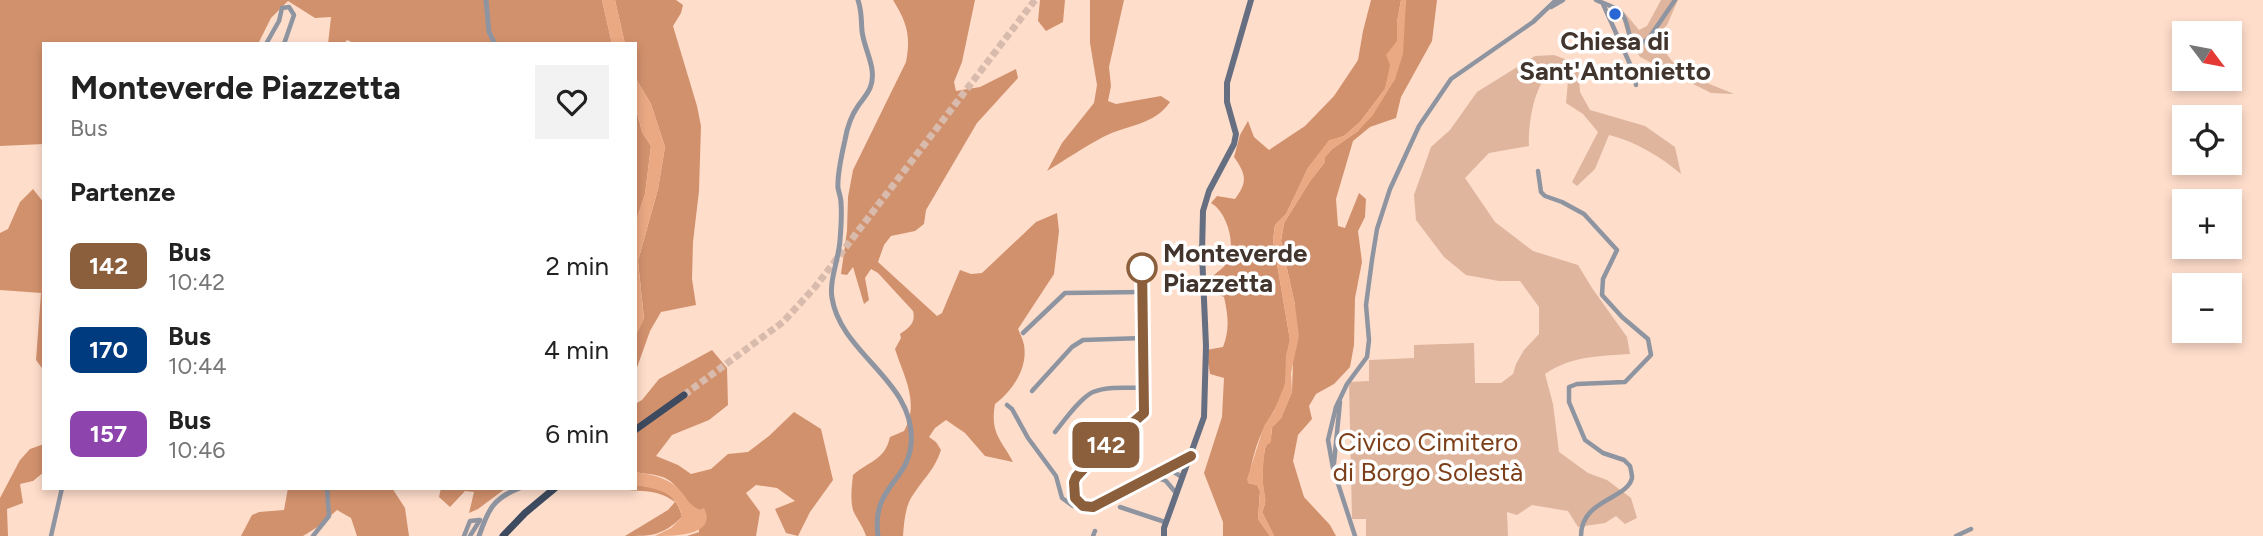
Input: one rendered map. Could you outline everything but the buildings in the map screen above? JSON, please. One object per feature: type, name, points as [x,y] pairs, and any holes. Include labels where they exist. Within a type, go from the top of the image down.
[{"type":"highway","points":[[637,429],[684,395]]},
{"type":"highway","points":[[503,536],[553,490]]},
{"type":"main road","points":[[1162,536],[1204,417],[1204,206],[1234,144],[1236,134],[1227,102],[1227,83],[1251,0]]},
{"type":"street","points":[[486,0],[489,32],[494,42]]},
{"type":"street","points":[[859,0],[863,13],[862,32],[871,62],[872,78],[871,86],[852,115],[845,138],[838,186],[841,201],[840,242],[831,295],[840,321],[863,355],[881,372],[905,408],[911,425],[911,445],[906,463],[885,492],[876,516],[878,536]]},
{"type":"street","points":[[1545,12],[1556,0]]},
{"type":"street","points":[[1355,536],[1333,468],[1328,440],[1332,418],[1347,384],[1367,356],[1369,340],[1366,305],[1377,229],[1390,189],[1419,126],[1451,79],[1563,0]]},
{"type":"street","points":[[1596,0],[1622,14],[1630,30],[1631,40],[1640,45],[1650,38],[1675,0]]},
{"type":"street","points":[[1603,3],[1636,85]]},
{"type":"street","points":[[267,42],[279,21],[282,8],[289,7],[294,15],[285,42]]},
{"type":"street","points":[[1538,171],[1541,192],[1545,196],[1584,215],[1617,250],[1603,279],[1602,295],[1648,339],[1651,355],[1625,382],[1577,384],[1569,387],[1569,401],[1584,440],[1603,453],[1624,460],[1630,466],[1632,478],[1626,488],[1600,503],[1585,517],[1581,536]]},
{"type":"street","points":[[1142,265],[1144,413],[1099,452],[1076,477],[1073,490],[1075,498],[1088,508],[1093,507],[1191,456]]},
{"type":"street","points":[[1023,333],[1065,293],[1142,292]]},
{"type":"street","points":[[1032,391],[1072,347],[1083,340],[1143,338]]},
{"type":"street","points":[[1055,432],[1071,412],[1092,393],[1111,389],[1143,388]]},
{"type":"street","points":[[1333,468],[1341,398]]},
{"type":"street","points":[[1007,405],[1056,476],[1062,498],[1073,506],[1080,503]]},
{"type":"street","points":[[1332,418],[1339,419]]},
{"type":"street","points":[[1151,476],[1166,481],[1182,478],[1177,472],[1167,468]]},
{"type":"street","points":[[1166,481],[1176,494]]},
{"type":"street","points":[[51,536],[62,490]]},
{"type":"street","points":[[313,536],[329,516],[327,490]]},
{"type":"street","points":[[470,536],[493,504],[516,490]]},
{"type":"street","points":[[1120,507],[1164,525]]},
{"type":"street","points":[[464,536],[470,521],[482,520]]},
{"type":"street","points":[[480,536],[482,520]]},
{"type":"street","points":[[1956,536],[1971,529]]},
{"type":"green space","points":[[1661,0],[1678,0],[1667,25],[1659,33],[1668,56],[1698,79],[1734,94],[1711,93],[1640,57],[1627,35],[1619,6],[1639,30],[1647,26]]},
{"type":"green space","name":"Civico Cimitero di Borgo Solestà","points":[[1554,55],[1578,64],[1580,92],[1590,110],[1645,126],[1675,147],[1681,174],[1647,150],[1609,135],[1595,169],[1577,186],[1572,182],[1598,132],[1583,114],[1566,103],[1568,81],[1560,69],[1546,77],[1537,92],[1530,120],[1529,146],[1489,153],[1465,178],[1495,222],[1533,251],[1578,265],[1627,337],[1630,354],[1575,360],[1545,374],[1553,404],[1559,452],[1588,473],[1607,480],[1631,498],[1637,518],[1625,524],[1616,516],[1605,523],[1578,527],[1568,511],[1532,505],[1517,515],[1507,512],[1508,536],[1366,536],[1366,519],[1352,519],[1349,382],[1369,381],[1369,360],[1414,358],[1414,345],[1474,343],[1475,383],[1501,383],[1513,374],[1524,350],[1539,334],[1539,307],[1520,281],[1499,281],[1466,275],[1444,257],[1416,220],[1414,195],[1431,147],[1450,130],[1477,92],[1535,56]]},
{"type":"shaded area","points":[[0,0],[602,0],[612,42],[328,42],[331,17],[315,18],[288,1],[271,18],[259,42],[42,42],[42,144],[0,146]]},
{"type":"shaded area","points":[[602,0],[615,0],[625,42],[612,42]]},
{"type":"shaded area","points":[[615,0],[676,0],[683,5],[673,26],[701,126],[699,191],[693,242],[692,279],[696,305],[661,312],[650,331],[637,367],[637,333],[644,318],[638,261],[658,189],[665,147],[651,104],[637,80],[637,42],[625,42]]},
{"type":"shaded area","points":[[893,0],[975,0],[962,62],[954,82],[956,91],[980,87],[1016,69],[1018,78],[977,123],[926,210],[924,224],[915,231],[891,236],[884,245],[878,262],[937,316],[942,313],[960,270],[971,274],[982,273],[1036,222],[1057,213],[1059,231],[1054,274],[1018,329],[1024,345],[1024,362],[1018,378],[995,404],[995,429],[1013,462],[985,456],[965,433],[946,420],[935,428],[929,437],[941,450],[935,464],[909,502],[903,536],[866,536],[853,510],[853,475],[884,451],[890,437],[904,431],[911,410],[909,390],[895,349],[901,338],[900,334],[913,322],[913,311],[878,273],[871,269],[865,278],[869,300],[864,304],[853,267],[847,275],[841,274],[853,170],[906,62],[907,30]]},
{"type":"shaded area","points":[[1040,0],[1065,0],[1063,22],[1046,31],[1038,21]]},
{"type":"shaded area","points":[[1090,0],[1124,0],[1109,67],[1111,86],[1108,101],[1116,104],[1161,96],[1170,102],[1164,110],[1148,120],[1103,137],[1047,171],[1062,143],[1094,103],[1097,85],[1090,43]]},
{"type":"shaded area","points":[[1371,0],[1401,0],[1397,41],[1385,89],[1360,122],[1344,136],[1329,141],[1308,168],[1286,214],[1275,225],[1273,240],[1290,340],[1286,379],[1280,400],[1259,438],[1248,483],[1257,485],[1260,491],[1258,519],[1270,536],[1223,536],[1223,522],[1204,473],[1222,417],[1224,378],[1210,374],[1206,350],[1223,347],[1227,334],[1224,297],[1214,293],[1212,277],[1227,263],[1231,246],[1226,221],[1211,203],[1217,196],[1235,199],[1242,188],[1243,173],[1234,157],[1240,135],[1248,121],[1254,137],[1269,150],[1305,126],[1334,96],[1358,60]]},
{"type":"shaded area","points":[[1401,0],[1406,0],[1403,54],[1395,79],[1373,115],[1358,131],[1325,157],[1325,162],[1284,223],[1281,241],[1299,336],[1291,373],[1292,392],[1281,418],[1272,427],[1271,442],[1265,447],[1265,500],[1262,512],[1274,536],[1270,536],[1258,519],[1260,491],[1257,485],[1248,483],[1247,479],[1264,426],[1274,411],[1285,384],[1286,355],[1290,340],[1273,240],[1275,225],[1286,214],[1308,168],[1329,140],[1344,136],[1360,122],[1385,89],[1390,65],[1386,55],[1397,41]]},
{"type":"shaded area","points":[[1406,0],[1437,0],[1432,41],[1401,97],[1396,118],[1370,127],[1353,141],[1336,199],[1338,226],[1345,228],[1359,193],[1366,199],[1365,217],[1358,231],[1362,262],[1355,298],[1354,345],[1350,367],[1334,384],[1316,394],[1309,406],[1312,419],[1298,435],[1293,461],[1304,497],[1330,525],[1336,536],[1274,536],[1262,512],[1265,501],[1263,461],[1272,427],[1281,418],[1292,392],[1295,305],[1281,241],[1284,223],[1325,162],[1325,157],[1358,131],[1395,79]]},
{"type":"shaded area","points":[[637,80],[651,104],[665,147],[658,189],[638,261],[644,319],[637,333],[637,218],[645,194],[651,146],[642,132],[637,112]]},
{"type":"shaded area","points":[[637,112],[642,132],[651,146],[645,194],[637,218]]},
{"type":"shaded area","points":[[33,189],[42,200],[42,368],[36,360],[41,293],[0,290],[0,233],[8,229],[20,202]]},
{"type":"shaded area","points":[[712,350],[727,368],[728,405],[709,420],[672,435],[656,456],[691,474],[711,469],[728,454],[748,452],[794,412],[821,429],[833,480],[810,512],[798,536],[786,533],[775,509],[795,501],[777,488],[756,485],[746,493],[760,512],[756,536],[687,536],[699,532],[699,510],[689,503],[670,481],[637,472],[637,403],[659,379]]},
{"type":"shaded area","points":[[42,445],[42,474],[33,481],[20,484],[23,503],[7,509],[8,536],[0,536],[0,498],[20,460],[30,449]]},
{"type":"shaded area","points":[[637,472],[673,484],[694,507],[699,510],[704,508],[707,517],[705,524],[700,529],[683,535],[655,536],[671,528],[682,517],[671,497],[637,485]]},
{"type":"shaded area","points":[[637,485],[665,492],[676,501],[682,517],[656,534],[625,536],[668,510],[675,502],[653,492],[634,490],[637,490]]},
{"type":"shaded area","points":[[288,490],[393,490],[405,508],[409,536],[357,536],[351,518],[337,510],[303,536],[241,536],[252,515],[284,510]]},
{"type":"shaded area","points":[[441,490],[503,490],[469,513],[474,492],[465,491],[450,507],[439,497]]},
{"type":"tunnel","points":[[684,395],[783,322],[816,286],[1035,0]]},
{"type":"bus line","name":"142","points":[[1142,265],[1144,413],[1099,452],[1076,477],[1073,490],[1075,498],[1083,506],[1093,507],[1191,456]]},
{"type":"place","name":"Chiesa di Sant'Antonietto","points":[[1615,14]]},
{"type":"place","name":"Monteverde Piazzetta","points":[[1142,268]]}]
